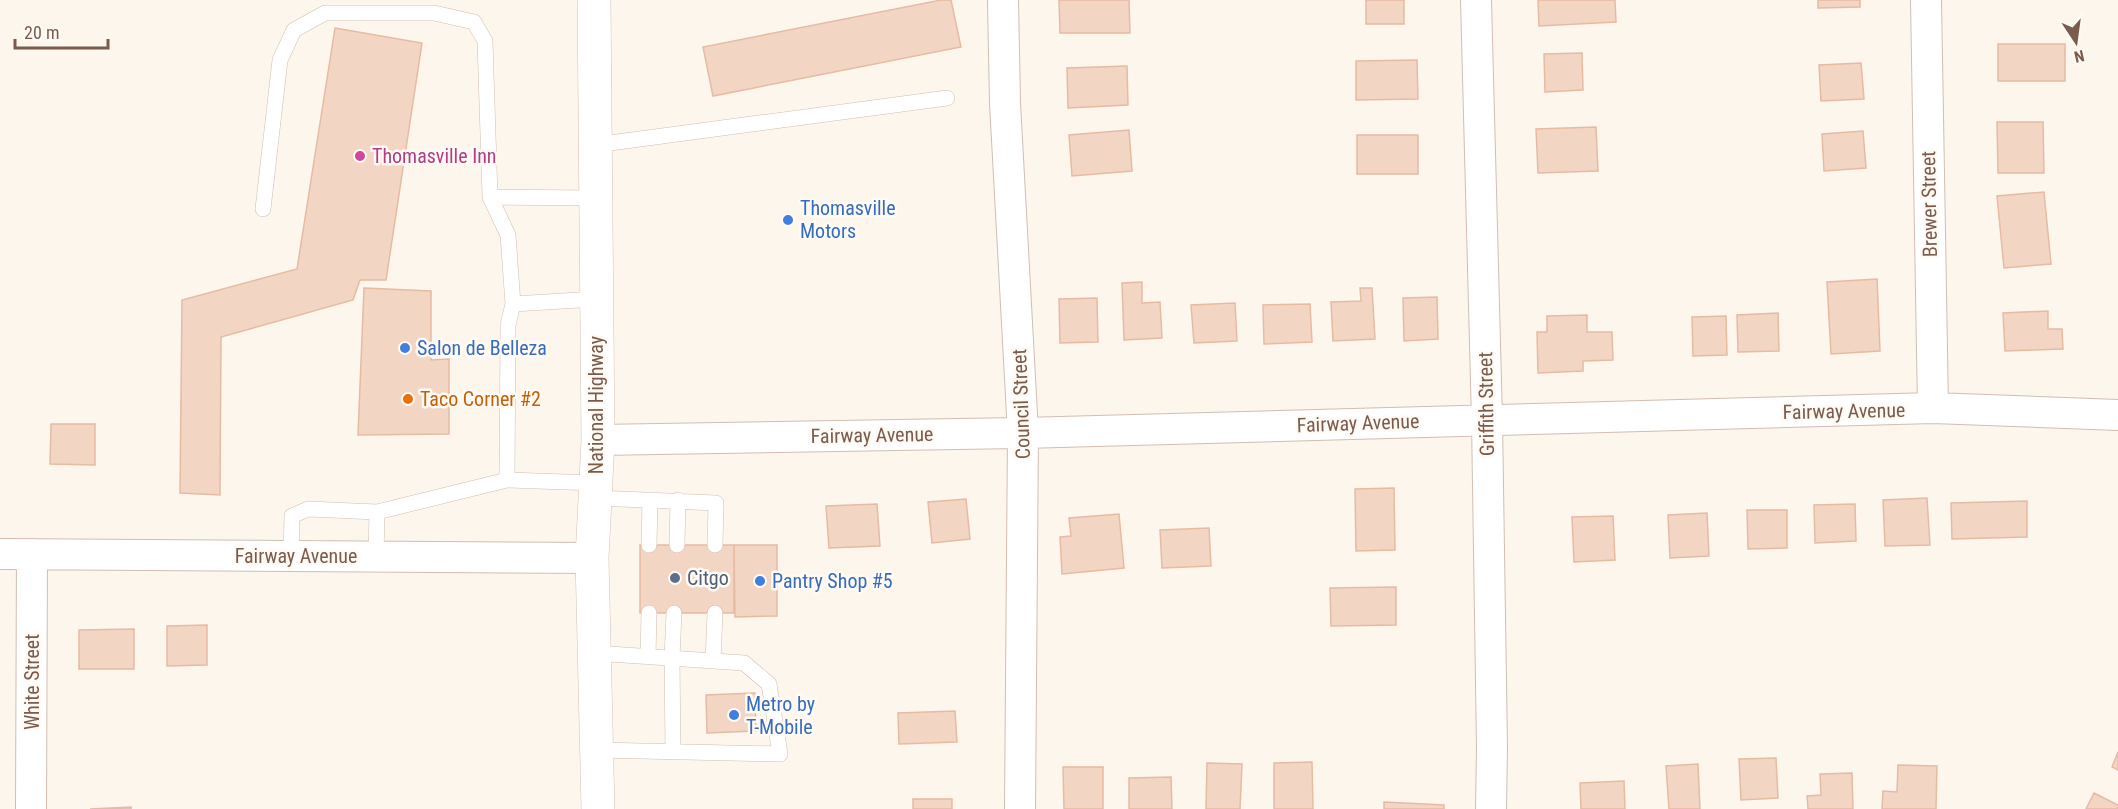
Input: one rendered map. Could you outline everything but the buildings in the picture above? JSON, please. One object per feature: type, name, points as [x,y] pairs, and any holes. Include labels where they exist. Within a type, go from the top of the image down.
[{"type":"main road","name":"National Highway","points":[[594,0],[598,440],[592,558],[598,809]]},
{"type":"street","name":"Council Street","points":[[1003,0],[1005,103],[1023,433],[1020,809]]},
{"type":"street","name":"Griffith Street","points":[[1476,0],[1487,420],[1491,809]]},
{"type":"street","name":"Brewer Street","points":[[1926,0],[1933,408]]},
{"type":"street","name":"Fairway Avenue","points":[[598,440],[1023,433],[1933,408],[2118,416]]},
{"type":"street","name":"Fairway Avenue","points":[[0,554],[592,558]]},
{"type":"street","name":"White Street","points":[[31,809],[32,554]]},
{"type":"lane","points":[[263,209],[280,60],[294,30],[325,13],[434,12],[474,22],[485,42],[490,196],[508,235],[513,304],[508,325],[507,480]]},
{"type":"lane","points":[[595,145],[946,98]]},
{"type":"lane","points":[[490,196],[595,198]]},
{"type":"lane","points":[[513,304],[596,299]]},
{"type":"lane","points":[[291,556],[292,516],[308,509],[377,512],[507,480],[650,500],[716,503],[715,545]]},
{"type":"lane","points":[[650,500],[650,545]]},
{"type":"lane","points":[[677,545],[678,501]]},
{"type":"lane","points":[[376,556],[377,512]]},
{"type":"lane","points":[[648,657],[649,613]]},
{"type":"lane","points":[[673,752],[674,613]]},
{"type":"lane","points":[[713,661],[715,613]]},
{"type":"lane","points":[[594,653],[744,663],[770,684],[780,754],[597,750]]},
{"type":"place","name":"Thomasville Inn","points":[[360,156]]},
{"type":"place","name":"Thomasville Motors","points":[[788,220]]},
{"type":"place","name":"Salon de Belleza","points":[[405,348]]},
{"type":"place","name":"Taco Corner #2","points":[[408,399]]},
{"type":"place","name":"Citgo","points":[[675,578]]},
{"type":"place","name":"Pantry Shop #5","points":[[760,581]]},
{"type":"place","name":"Metro by T-Mobile","points":[[734,715]]}]
